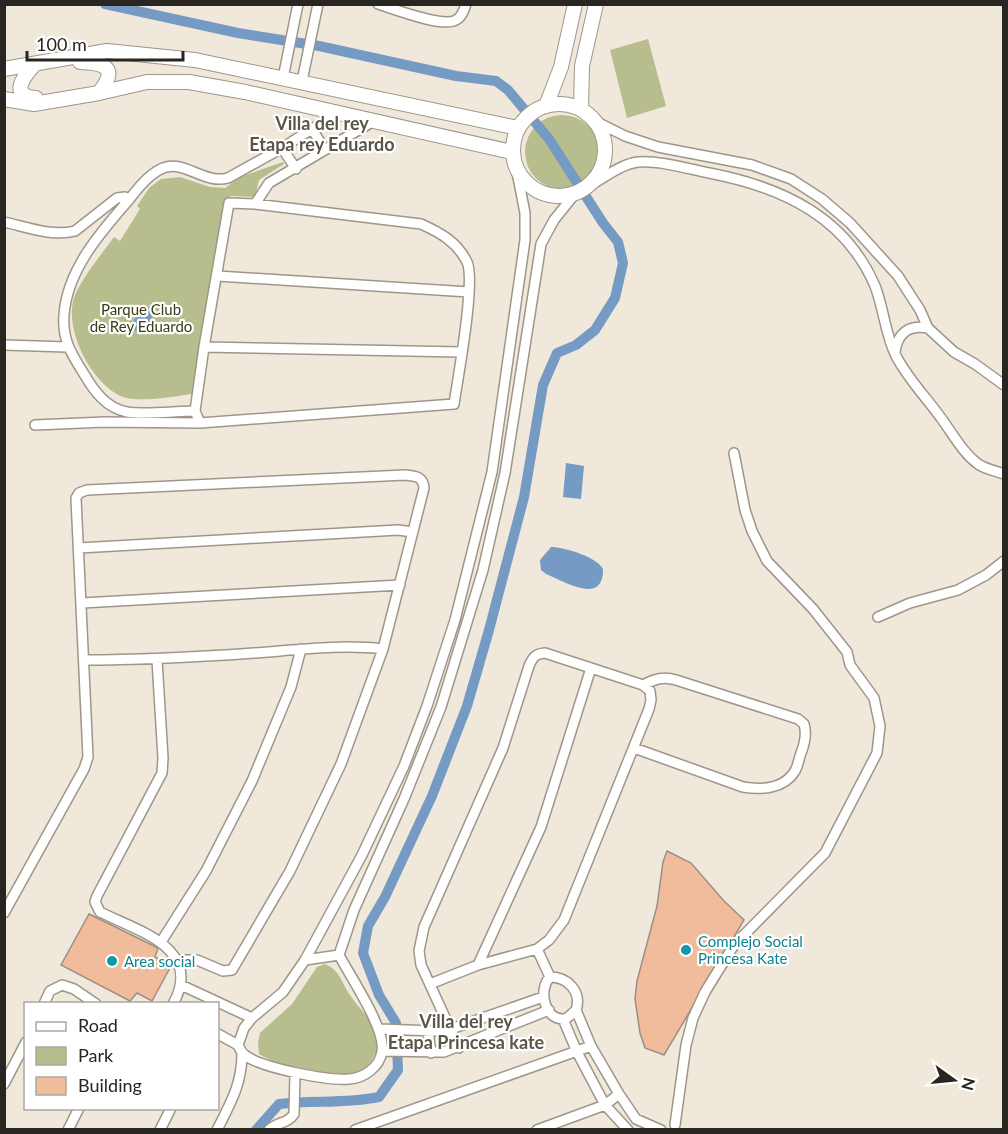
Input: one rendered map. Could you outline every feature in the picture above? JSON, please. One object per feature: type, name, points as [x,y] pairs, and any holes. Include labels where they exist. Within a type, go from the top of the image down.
[{"type":"street","points":[[283,78],[298,4]]},
{"type":"street","points":[[302,81],[318,4]]},
{"type":"street","points":[[378,4],[397,7],[441,22],[454,22],[460,17],[466,4]]},
{"type":"street","points":[[546,106],[561,67],[575,4]]},
{"type":"street","points":[[581,110],[582,66],[596,4]]},
{"type":"street","points":[[295,20],[314,25]]},
{"type":"street","points":[[4,69],[107,51],[195,60],[518,128]]},
{"type":"street","points":[[53,61],[103,64],[110,73],[99,93]]},
{"type":"street","points":[[34,65],[21,81],[22,94],[31,98],[68,99]]},
{"type":"street","points":[[4,99],[34,104],[147,82],[189,82],[245,92],[512,152]]},
{"type":"street","points":[[217,1130],[237,1092],[242,1070],[240,1049],[244,1028],[252,1018],[283,992],[305,960],[362,855],[404,766],[455,621],[492,472],[525,240],[525,213],[512,152],[518,128],[530,114],[546,106],[564,104],[581,110],[595,121],[625,136],[658,147],[752,165],[791,179],[822,199],[874,248],[898,276],[920,310],[928,328],[954,352],[1004,385]]},
{"type":"street","points":[[195,411],[127,412],[112,406],[96,394],[67,347],[64,316],[72,281],[95,239],[159,169],[171,166],[182,167],[210,179],[228,178],[282,148],[337,113]]},
{"type":"street","points":[[589,186],[600,172],[605,155],[603,137],[595,121]]},
{"type":"street","points":[[255,204],[269,183],[372,122]]},
{"type":"street","points":[[312,129],[326,150]]},
{"type":"street","points":[[282,148],[296,169]]},
{"type":"street","points":[[219,1035],[254,1060],[295,1072],[338,1079],[351,1079],[366,1075],[378,1062],[383,1051],[380,1029],[339,955],[354,910],[404,799],[441,706],[468,621],[483,570],[505,473],[541,244],[554,220],[574,195],[624,166],[638,162],[736,178],[780,194],[811,210],[840,231],[867,268],[876,289],[895,354],[955,440],[979,465],[1004,474]]},
{"type":"street","points":[[517,172],[531,189],[552,197],[574,195]]},
{"type":"street","points":[[4,222],[55,233],[67,233],[75,231],[117,198],[125,197],[129,200]]},
{"type":"street","points":[[35,425],[105,422],[200,423],[454,404],[469,292],[468,264],[458,246],[441,233],[422,225],[255,204],[229,203],[195,411],[200,423]]},
{"type":"street","points":[[218,276],[469,292]]},
{"type":"street","points":[[895,354],[898,339],[908,329],[918,326],[928,328]]},
{"type":"street","points":[[4,345],[67,347]]},
{"type":"street","points":[[204,347],[461,352]]},
{"type":"street","points":[[628,1130],[605,1105],[577,1052],[563,1019],[549,1010],[542,990],[546,981],[550,977],[556,977],[572,986],[577,995],[576,1010],[591,1046],[636,1119],[663,1130],[679,1127],[686,1045],[693,1018],[705,992],[734,945],[825,853],[877,753],[880,726],[874,698],[850,665],[847,652],[813,609],[767,561],[752,531],[745,510],[735,453]]},
{"type":"street","points":[[4,913],[87,763],[89,749],[76,498],[79,493],[84,490],[418,476],[424,484],[383,649],[341,764],[290,871],[235,968],[226,971],[200,961],[178,960]]},
{"type":"street","points":[[79,548],[398,530],[413,532]]},
{"type":"street","points":[[878,617],[910,603],[958,590],[986,575],[1004,561]]},
{"type":"street","points":[[82,603],[400,585]]},
{"type":"street","points":[[84,660],[157,660],[363,647],[383,649]]},
{"type":"street","points":[[161,942],[206,871],[252,781],[291,687],[301,650]]},
{"type":"street","points":[[430,984],[478,965],[537,949],[549,940],[564,920],[634,748],[651,700],[650,691],[643,685],[545,652],[533,657],[503,748],[424,927],[419,951],[421,965],[459,1048]]},
{"type":"street","points":[[157,660],[162,773],[95,902],[100,912],[161,942],[170,949],[178,960],[182,973],[182,985],[174,1002]]},
{"type":"street","points":[[478,965],[540,827],[591,668]]},
{"type":"street","points":[[634,748],[757,790],[770,788],[794,772],[805,737],[804,724],[798,719],[667,677],[657,678],[643,685]]},
{"type":"street","points":[[537,949],[550,977]]},
{"type":"street","points":[[305,960],[339,955]]},
{"type":"street","points":[[45,1002],[50,991],[62,985],[74,989],[93,1002]]},
{"type":"street","points":[[182,985],[212,1002]]},
{"type":"street","points":[[380,1029],[428,1031],[451,1029],[543,997]]},
{"type":"street","points":[[219,1005],[252,1018]]},
{"type":"street","points":[[383,1051],[431,1053],[459,1048],[549,1010]]},
{"type":"street","points":[[563,1019],[576,1010]]},
{"type":"street","points":[[428,1031],[431,1053]]},
{"type":"street","points":[[5,1081],[24,1046]]},
{"type":"street","points":[[355,1130],[591,1046]]},
{"type":"street","points":[[294,1130],[291,1120],[294,1114],[295,1072]]},
{"type":"street","points":[[537,1130],[605,1105],[619,1094]]},
{"type":"street","points":[[68,1130],[78,1110]]},
{"type":"street","points":[[159,1130],[170,1110]]},
{"type":"street","points":[[269,1130],[272,1126],[291,1120]]},
{"type":"green space","points":[[648,39],[666,106],[627,118],[610,50]]},
{"type":"green space","points":[[562,115],[576,118],[588,126],[596,138],[599,152],[596,166],[588,178],[576,186],[562,189],[548,186],[536,178],[528,166],[525,152],[528,138],[536,126],[548,118]]},
{"type":"green space","name":"Parque Club de Rey Eduardo","points":[[283,162],[284,164],[259,180],[255,197],[230,196],[196,393],[130,399],[111,390],[100,380],[82,353],[76,338],[72,308],[75,295],[83,280],[114,237],[120,241],[140,209],[137,206],[149,188],[161,179],[180,177],[210,187],[225,188],[240,177]]},
{"type":"green space","points":[[325,964],[334,969],[376,1032],[377,1045],[373,1058],[365,1067],[351,1074],[336,1074],[291,1066],[259,1054],[260,1033],[292,1004],[317,967]]},
{"type":"water","points":[[146,306],[155,310],[144,335],[131,328],[137,313]]},
{"type":"water","points":[[566,463],[584,466],[581,499],[563,497]]},
{"type":"water","points":[[551,547],[580,554],[600,565],[603,569],[602,580],[597,587],[590,589],[573,586],[541,570],[540,560]]},
{"type":"building","name":"Complejo Social Princesa Kate","points":[[667,851],[691,863],[744,920],[664,1055],[645,1048],[640,1033],[635,999],[637,981],[657,906],[663,862]]},
{"type":"building","name":"Area social","points":[[89,914],[158,948],[155,957],[171,966],[152,1001],[137,993],[130,1001],[61,965]]},
{"type":"waterway","points":[[105,4],[238,33],[319,46],[456,76],[496,81],[508,90],[549,139],[603,223],[618,242],[623,263],[615,298],[595,330],[576,345],[557,353],[543,385],[524,497],[467,706],[432,796],[385,897],[368,926],[363,953],[379,995],[396,1023],[398,1070],[379,1097],[279,1104],[256,1130]]},
{"type":"place","name":"Complejo Social Princesa Kate","points":[[686,950]]},
{"type":"place","name":"Area social","points":[[112,961]]},
{"type":"district","name":"Villa del rey Etapa rey Eduardo","points":[[322,133]]},
{"type":"district","name":"Villa del rey Etapa Princesa kate","points":[[466,1031]]}]
